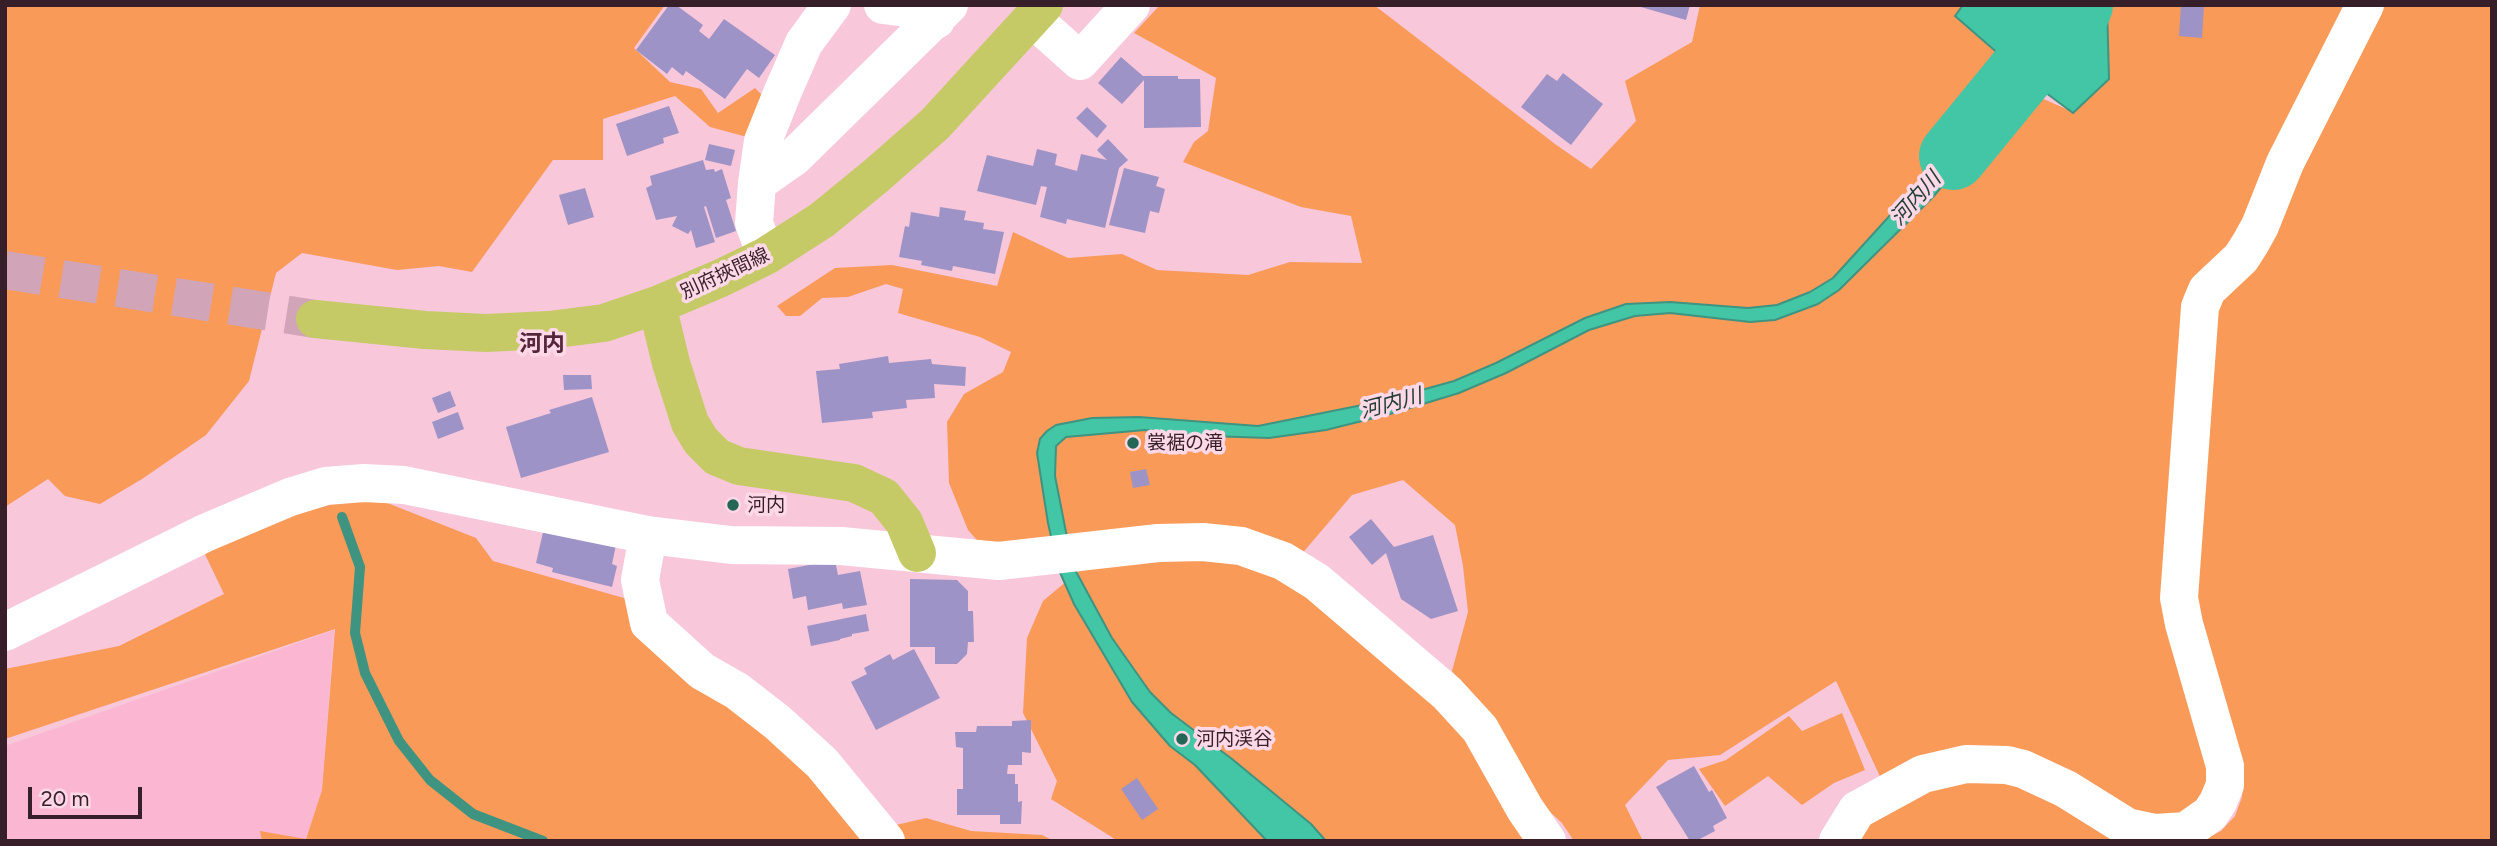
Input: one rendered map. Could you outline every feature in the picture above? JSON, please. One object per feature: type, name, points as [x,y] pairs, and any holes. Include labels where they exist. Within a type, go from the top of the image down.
[{"type":"main road","name":"別府挾間線","points":[[315,320],[425,330],[549,330],[604,323],[657,305],[766,256],[822,220],[935,124],[1038,12]]},
{"type":"main road","points":[[657,305],[690,423],[701,441],[717,457],[739,466],[853,483],[884,497],[904,522],[917,553]]},
{"type":"street","points":[[766,256],[754,223],[763,141],[804,43],[831,5]]},
{"type":"street","points":[[883,5],[943,13]]},
{"type":"street","points":[[1038,12],[1080,61],[1131,5]]},
{"type":"street","points":[[1838,841],[1857,810],[1923,774],[1966,764],[2007,765],[2023,769],[2075,794],[2127,827],[2140,831],[2186,831],[2199,824],[2218,802],[2225,785],[2225,766],[2179,598],[2200,307],[2207,290],[2241,258],[2255,235],[2285,163],[2365,5]]},
{"type":"street","points":[[757,183],[794,158],[943,13]]},
{"type":"street","points":[[5,632],[205,533],[290,497],[326,486],[364,482],[404,485],[648,535],[731,545],[841,545],[999,561],[1158,543],[1203,542],[1241,546],[1283,561],[1317,582],[1447,693],[1480,729],[1525,809],[1547,841]]},
{"type":"street","points":[[648,535],[640,580],[649,623],[702,671],[737,691],[777,722],[822,763],[886,841]]},
{"type":"shaded area","points":[[5,5],[665,5],[634,48],[670,82],[701,89],[718,113],[755,88],[762,95],[747,137],[710,127],[675,96],[603,119],[603,160],[553,160],[472,272],[439,266],[397,270],[302,253],[276,273],[249,381],[206,435],[100,504],[65,496],[48,479],[5,507]]},
{"type":"shaded area","points":[[1160,5],[1374,5],[1591,169],[1636,121],[1625,81],[1692,42],[1700,5],[1963,5],[1955,16],[2012,64],[1921,180],[1966,151],[2023,90],[2073,112],[2084,5],[2353,5],[2183,372],[2208,793],[2186,815],[2147,816],[2083,784],[1882,781],[1836,681],[1720,755],[1668,760],[1625,805],[1643,841],[1574,841],[1562,823],[1536,799],[1498,729],[1452,671],[1468,612],[1455,525],[1403,480],[1352,495],[1300,556],[983,547],[968,530],[949,483],[947,422],[964,394],[1003,372],[1011,352],[980,337],[898,313],[903,289],[886,284],[848,297],[822,298],[800,316],[786,316],[777,306],[835,268],[892,265],[997,286],[1013,232],[1068,258],[1122,254],[1157,270],[1248,275],[1290,262],[1362,263],[1351,216],[1301,207],[1183,162],[1194,142],[1208,131],[1216,78],[1134,33]]},
{"type":"shaded area","points":[[2383,5],[2492,5],[2492,841],[2202,841],[2221,831],[2235,816],[2242,797],[2243,778],[2190,576],[2213,314]]},
{"type":"shaded area","points":[[357,491],[476,538],[493,561],[631,600],[758,717],[873,841],[262,841],[260,831],[306,839],[322,790],[335,629],[5,739],[5,669],[119,646],[224,594],[200,544]]},
{"type":"shaded area","points":[[1217,555],[1274,574],[1311,594],[1447,711],[1529,841],[1326,841],[1320,834],[1311,841],[1118,841],[1051,799],[1057,781],[1023,713],[1027,638],[1043,601],[1080,570]]},
{"type":"shaded area","points":[[334,630],[322,790],[305,841],[5,841],[5,746]]},
{"type":"shaded area","points":[[1842,713],[1865,770],[1834,783],[1802,805],[1768,776],[1725,806],[1699,769],[1726,760],[1789,716],[1802,731]]},
{"type":"shaded area","points":[[1968,778],[2022,780],[2124,841],[1854,841],[1880,809]]},
{"type":"shaded area","points":[[926,818],[971,831],[1042,835],[1054,841],[898,841],[883,828]]},
{"type":"water","points":[[1963,5],[2107,5],[2109,79],[2073,113],[2030,81],[1955,16]]},
{"type":"water","points":[[2004,74],[2023,90],[1933,197],[1839,290],[1818,304],[1775,320],[1750,322],[1670,313],[1635,316],[1589,330],[1506,373],[1459,393],[1326,430],[1269,438],[1145,430],[1066,437],[1056,446],[1055,476],[1073,566],[1112,638],[1150,692],[1171,713],[1311,824],[1326,841],[1267,841],[1195,765],[1170,746],[1132,702],[1074,604],[1058,568],[1037,453],[1040,439],[1047,431],[1056,425],[1092,418],[1139,417],[1258,426],[1382,401],[1454,381],[1585,318],[1626,304],[1670,302],[1748,308],[1777,305],[1810,292],[1833,278],[1914,189]]},
{"type":"building","points":[[669,5],[676,5],[703,25],[699,31],[709,39],[724,19],[775,55],[759,78],[747,69],[725,99],[686,71],[683,76],[672,67],[667,74],[636,50]]},
{"type":"building","points":[[1634,5],[1690,5],[1686,20]]},
{"type":"building","points":[[2181,5],[2204,5],[2202,38],[2179,36]]},
{"type":"building","points":[[1121,57],[1143,76],[1200,79],[1201,127],[1144,128],[1144,80],[1122,104],[1098,83]]},
{"type":"building","points":[[1563,73],[1603,104],[1571,145],[1521,107],[1547,74],[1557,81]]},
{"type":"building","points":[[669,106],[679,133],[663,138],[664,143],[627,156],[616,124]]},
{"type":"building","points":[[1087,107],[1107,126],[1097,138],[1076,118]]},
{"type":"building","points":[[1108,139],[1128,160],[1119,168],[1105,228],[1067,219],[1066,224],[1040,217],[1047,187],[1041,186],[1036,205],[977,191],[987,155],[1033,166],[1037,149],[1057,154],[1055,165],[1077,171],[1081,154],[1107,160],[1097,150]]},
{"type":"building","points":[[709,144],[735,150],[731,166],[705,160]]},
{"type":"building","points":[[703,160],[706,170],[714,169],[715,172],[722,169],[731,198],[726,200],[736,231],[716,238],[706,206],[704,207],[715,242],[696,248],[691,230],[688,234],[672,226],[677,216],[656,220],[646,188],[652,185],[650,176]]},
{"type":"building","points":[[1124,168],[1159,177],[1156,186],[1165,189],[1159,213],[1150,211],[1145,233],[1109,225]]},
{"type":"building","points":[[585,188],[594,217],[568,225],[559,195]]},
{"type":"building","points":[[940,207],[966,211],[964,220],[984,223],[983,229],[1004,232],[995,274],[953,266],[952,271],[921,265],[922,261],[899,257],[905,226],[909,227],[911,212],[939,217]]},
{"type":"building","points":[[888,356],[889,363],[931,359],[932,364],[966,367],[965,386],[934,384],[935,398],[906,400],[907,408],[872,412],[873,418],[822,423],[816,371],[840,369],[839,364]]},
{"type":"building","points":[[563,375],[591,375],[592,389],[564,390]]},
{"type":"building","points":[[450,391],[456,406],[438,413],[432,398]]},
{"type":"building","points":[[592,397],[609,452],[521,478],[506,427]]},
{"type":"building","points":[[458,412],[464,429],[438,439],[432,422]]},
{"type":"building","points":[[1146,469],[1150,485],[1133,488],[1130,472]]},
{"type":"building","points":[[1371,519],[1394,547],[1433,535],[1458,611],[1431,619],[1401,599],[1386,553],[1372,565],[1349,537]]},
{"type":"building","points":[[544,528],[616,545],[612,564],[617,566],[612,587],[552,572],[553,568],[536,563]]},
{"type":"building","points":[[835,560],[838,575],[860,571],[867,605],[843,609],[842,603],[808,610],[806,596],[793,599],[788,569]]},
{"type":"building","points":[[910,579],[957,580],[968,591],[968,611],[973,611],[974,642],[968,642],[967,654],[957,664],[935,664],[935,647],[910,647]]},
{"type":"building","points":[[866,614],[869,631],[811,646],[807,626]]},
{"type":"building","points":[[914,649],[940,698],[876,730],[851,682],[867,674],[864,668],[890,654],[893,660]]},
{"type":"building","points":[[1031,720],[1031,753],[1022,752],[1022,765],[1008,765],[1007,774],[1015,774],[1015,784],[1018,784],[1018,802],[1022,801],[1021,824],[1000,824],[1000,815],[957,815],[957,789],[963,789],[963,748],[956,747],[955,732],[976,732],[977,726],[1012,726],[1012,721]]},
{"type":"building","points":[[1694,766],[1709,792],[1712,790],[1727,818],[1713,826],[1715,831],[1696,841],[1690,841],[1656,787]]},
{"type":"building","points":[[1137,778],[1158,809],[1142,820],[1121,789]]},
{"type":"waterway","name":"河内川","points":[[1953,156],[2021,73],[2074,16],[2079,5]]},
{"type":"waterway","points":[[342,517],[360,567],[355,633],[365,673],[399,741],[430,780],[473,814],[543,841]]},
{"type":"tunnel","points":[[5,270],[315,319]]},
{"type":"place","name":"裳裾の滝","points":[[1133,443]]},
{"type":"place","name":"河内","points":[[733,505]]},
{"type":"place","name":"河内渓谷","points":[[1182,739]]},
{"type":"district","name":"河内","points":[[542,344]]}]
